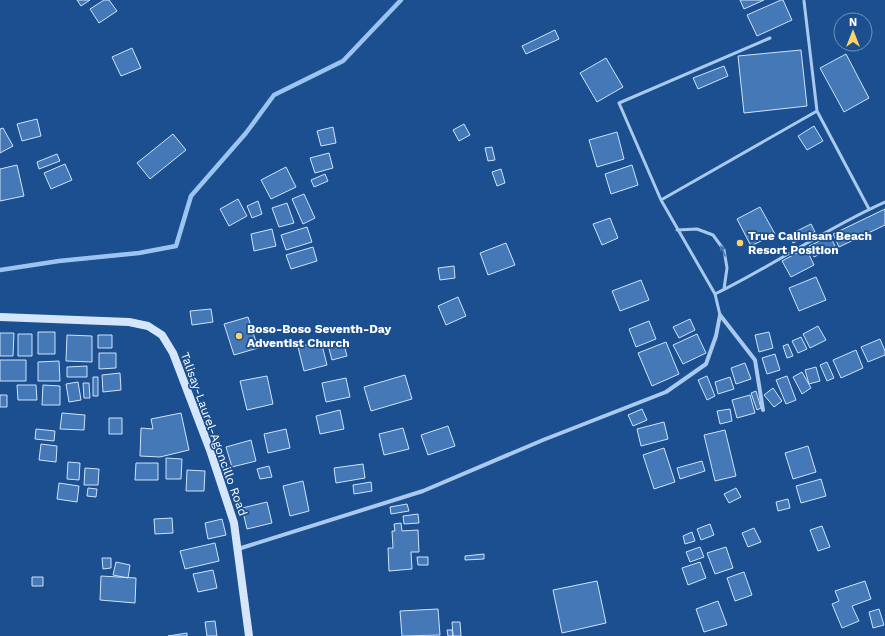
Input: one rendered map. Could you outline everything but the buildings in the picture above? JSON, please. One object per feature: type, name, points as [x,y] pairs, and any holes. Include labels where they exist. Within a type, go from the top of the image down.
[{"type":"main road","name":"Talisay-Laurel-Agoncillo Road","points":[[0,317],[128,322],[148,326],[162,335],[172,352],[210,450],[234,523],[249,636]]},
{"type":"street","points":[[720,315],[755,360],[763,410]]},
{"type":"street","points":[[238,549],[423,491],[543,440],[666,392],[706,364],[716,336],[720,315]]},
{"type":"lane","points":[[804,1],[817,111],[869,208]]},
{"type":"lane","points":[[720,315],[715,294],[661,200],[619,103],[770,38]]},
{"type":"lane","points":[[661,200],[817,111]]},
{"type":"lane","points":[[715,294],[869,208],[885,202]]},
{"type":"lane","points":[[677,230],[697,229],[713,235],[724,250],[727,268],[724,289]]},
{"type":"waterway","points":[[0,270],[59,261],[139,253],[176,246],[191,196],[246,133],[274,95],[343,61],[401,0]]},
{"type":"place","name":"True Calinisan Beach Resort Position","points":[[740,243]]},
{"type":"place","name":"Boso-Boso Seventh-Day Adventist Church","points":[[239,336]]}]
